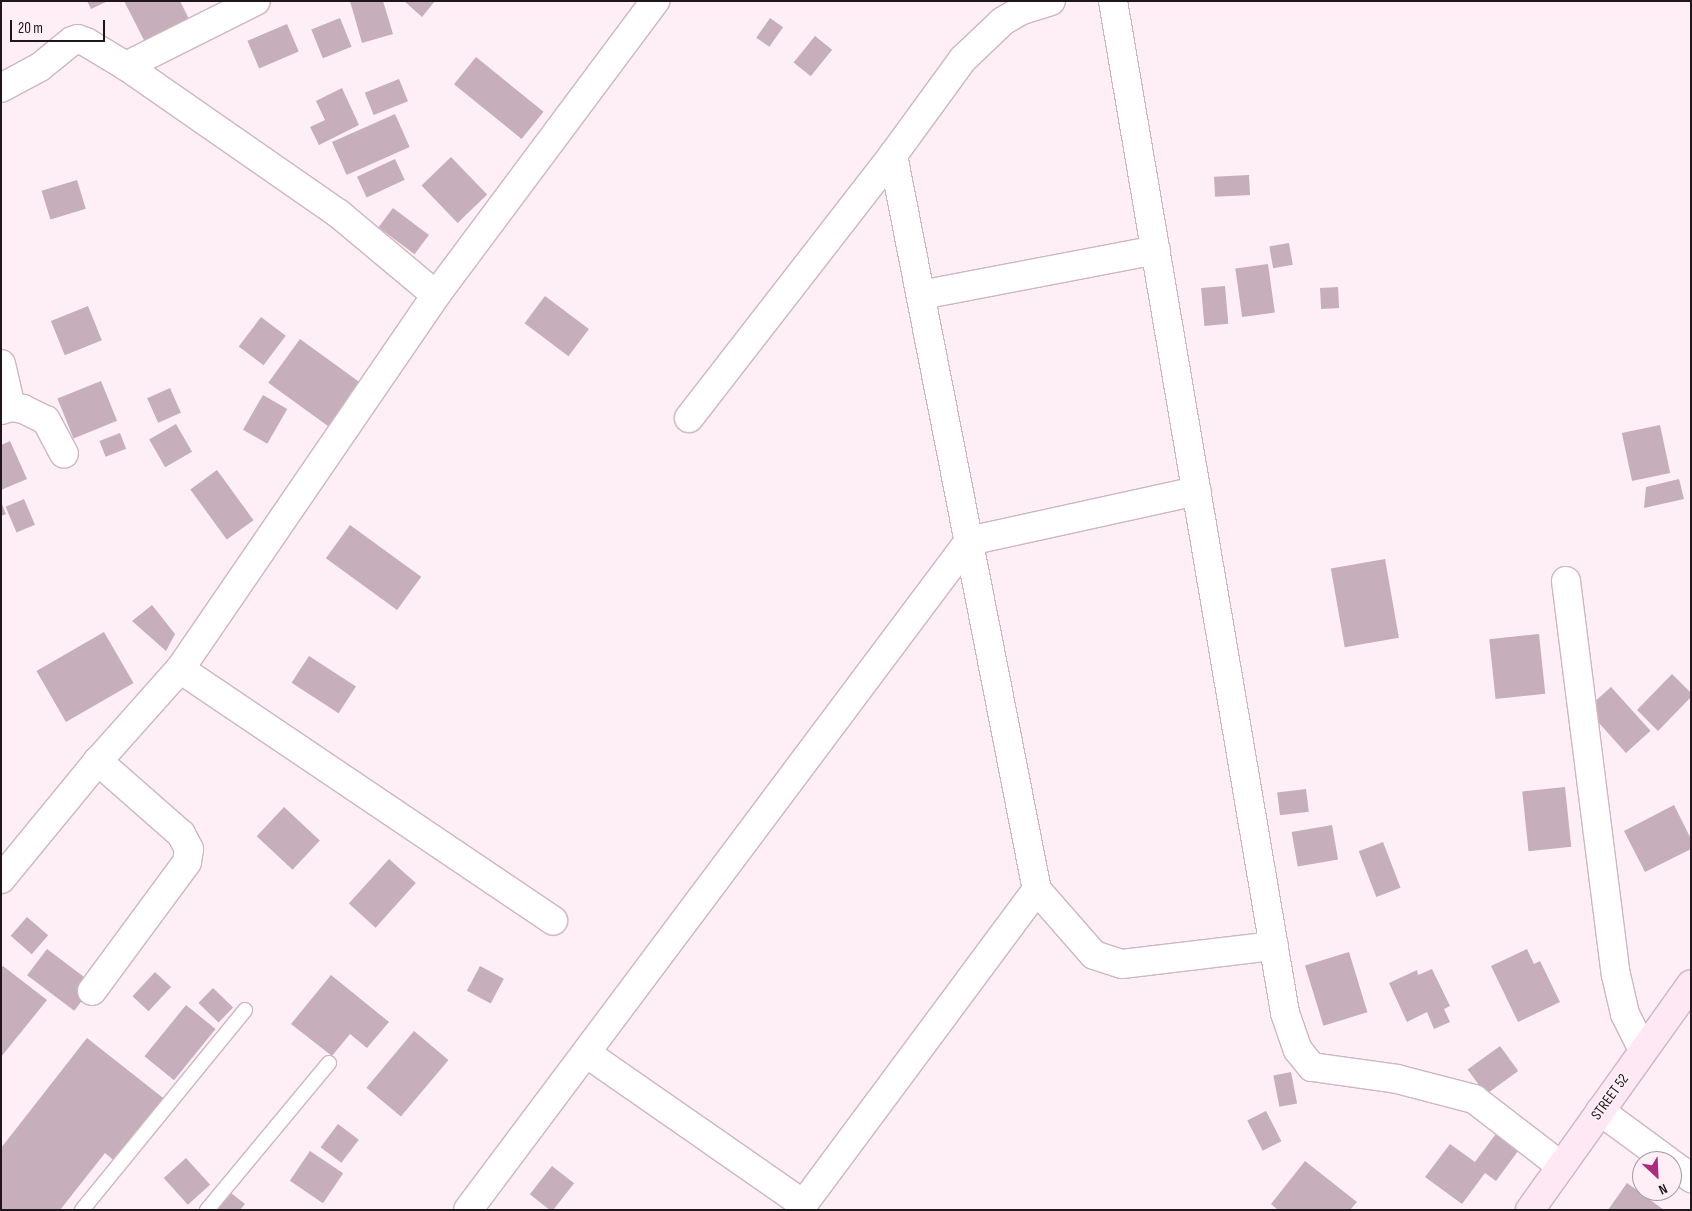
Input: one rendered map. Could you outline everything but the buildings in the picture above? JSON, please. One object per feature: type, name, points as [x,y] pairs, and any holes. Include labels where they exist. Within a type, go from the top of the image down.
[{"type":"street","points":[[126,66],[256,1]]},
{"type":"street","points":[[1,879],[98,761],[180,669],[436,295],[655,1]]},
{"type":"street","points":[[689,418],[893,154],[963,59],[984,37],[1022,10],[1051,1]]},
{"type":"street","points":[[1113,1],[1285,1013],[1298,1050],[1312,1067],[1397,1078],[1474,1099],[1561,1166]]},
{"type":"street","points":[[1,88],[40,66],[78,38],[126,66],[339,214],[436,295]]},
{"type":"street","points":[[893,154],[1037,890],[1094,955],[1122,964],[1274,946]]},
{"type":"street","points":[[921,295],[1156,250]]},
{"type":"street","points":[[1,364],[6,409],[30,411],[46,420],[64,454]]},
{"type":"street","points":[[468,1210],[969,541],[1197,491]]},
{"type":"street","points":[[1566,581],[1616,975],[1625,1014],[1644,1050]]},
{"type":"street","points":[[180,669],[553,921]]},
{"type":"street","points":[[92,991],[187,862],[189,848],[181,834],[98,761]]},
{"type":"street","points":[[586,1053],[801,1207],[1037,890]]},
{"type":"street","name":"STREET 52","points":[[1530,1210],[1691,984]]},
{"type":"street","points":[[1600,1111],[1654,1151]]},
{"type":"lane","points":[[82,1210],[245,1010]]},
{"type":"lane","points":[[207,1210],[329,1063]]}]
